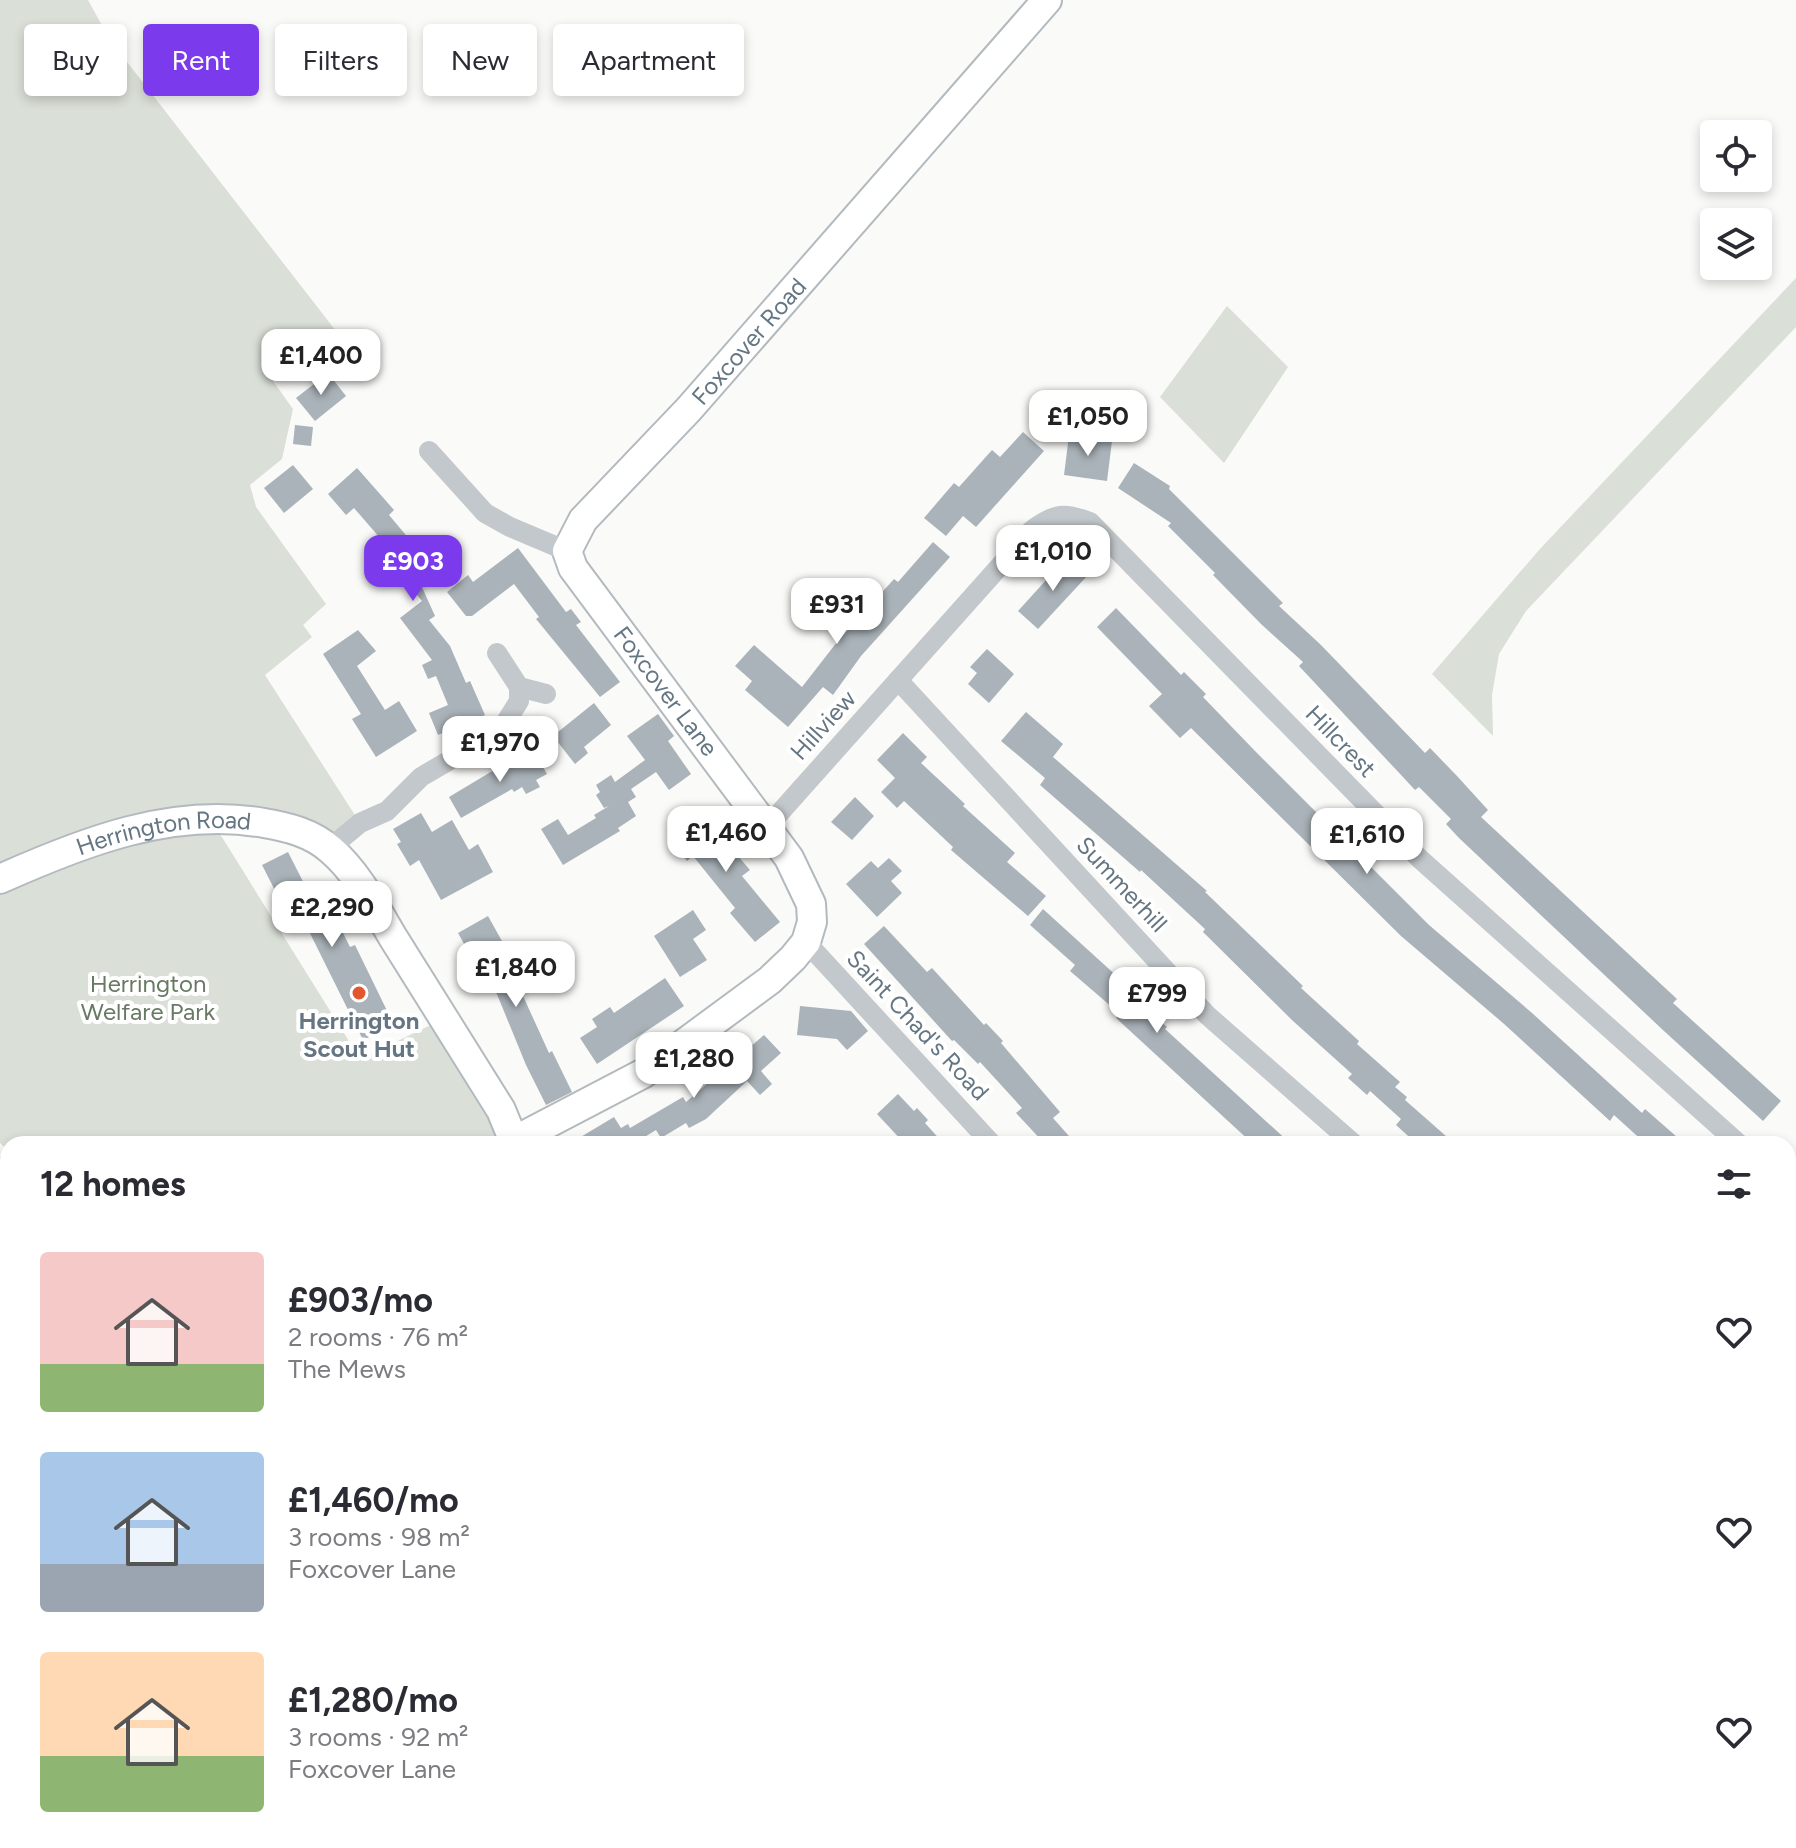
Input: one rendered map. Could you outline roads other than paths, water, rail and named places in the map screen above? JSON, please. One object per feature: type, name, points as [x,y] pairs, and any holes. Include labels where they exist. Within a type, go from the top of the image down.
[{"type":"street","name":"Foxcover Road","points":[[567,551],[583,520],[700,398],[1047,0]]},
{"type":"street","points":[[429,451],[485,513],[567,551]]},
{"type":"street","name":"Hillcrest","points":[[1049,518],[1070,515],[1090,522],[1420,859],[1730,1136]]},
{"type":"street","name":"Hillview","points":[[767,827],[1032,530],[1049,518]]},
{"type":"street","name":"Foxcover Lane","points":[[567,551],[573,568],[789,858],[811,904],[812,922],[806,942]]},
{"type":"street","points":[[497,653],[519,687],[519,701],[501,730],[421,777],[387,811],[360,823],[330,848],[372,904],[501,1110],[512,1136]]},
{"type":"street","name":"Summerhill","points":[[898,680],[1207,1015],[1345,1136]]},
{"type":"street","points":[[519,687],[546,694]]},
{"type":"street","name":"Herrington Road","points":[[0,879],[132,830],[211,817],[287,826],[330,848]]},
{"type":"street","points":[[526,1136],[644,1073],[770,980],[806,942]]},
{"type":"street","name":"Saint Chad's Road","points":[[806,942],[985,1136]]},
{"type":"place","name":"Herrington Scout Hut","points":[[359,993]]},
{"type":"park label","name":"Herrington Welfare Park","points":[[148,997]]}]
